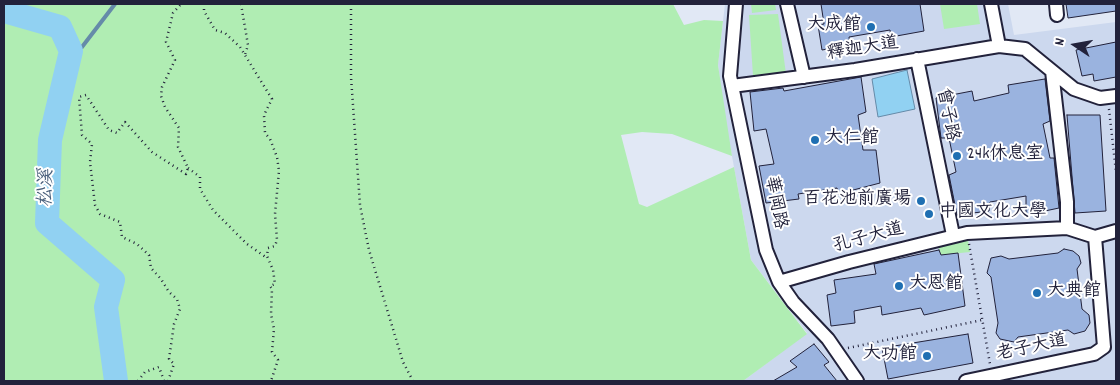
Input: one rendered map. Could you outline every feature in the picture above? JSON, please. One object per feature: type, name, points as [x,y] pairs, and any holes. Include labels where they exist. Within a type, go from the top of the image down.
[{"type":"street","name":"華岡路","points":[[736,4],[730,76],[766,250],[780,282],[793,302],[837,351],[857,381]]},
{"type":"street","points":[[786,4],[804,77]]},
{"type":"street","points":[[991,4],[998,46]]},
{"type":"street","name":"釋迦大道","points":[[732,86],[804,77],[998,46],[1025,49],[1074,89],[1100,98],[1112,96]]},
{"type":"street","name":"曾子路","points":[[917,59],[953,235]]},
{"type":"street","points":[[1052,71],[1067,202],[1067,228]]},
{"type":"street","name":"孔子大道","points":[[780,282],[953,235],[1067,228],[1095,237]]},
{"type":"street","points":[[1095,237],[1116,232]]},
{"type":"street","name":"老子大道","points":[[966,381],[1094,354],[1104,347],[1095,237]]},
{"type":"path","points":[[180,4],[173,13],[166,42],[175,60],[162,87],[161,96],[165,108],[179,128],[178,147],[188,168],[200,177],[200,189],[213,210],[241,238],[267,259],[273,270],[275,284],[270,286],[272,289],[271,314],[274,329],[272,352],[278,360],[271,381]]},
{"type":"path","points":[[204,4],[204,11],[215,30],[225,33],[240,47],[272,98],[264,115],[265,133],[270,139],[277,156],[279,171],[275,214],[277,240],[275,246],[268,248],[267,259]]},
{"type":"path","points":[[241,4],[248,45],[245,56]]},
{"type":"path","points":[[352,4],[351,77],[360,205],[369,250],[403,362],[413,381]]},
{"type":"path","points":[[168,381],[174,364],[169,359],[174,324],[180,309],[177,299],[169,292],[151,268],[149,255],[137,244],[122,237],[120,222],[100,214],[94,205],[90,162],[92,144],[82,134],[79,97],[86,95],[109,130],[117,134],[125,122],[152,152],[186,174],[188,168]]},
{"type":"path","points":[[1112,96],[1116,172]]},
{"type":"path","points":[[967,233],[992,376]]},
{"type":"path","points":[[837,351],[982,320]]},
{"type":"path","points":[[138,381],[146,372],[160,367],[164,381]]},
{"type":"shaded area","name":"中國文化大學","points":[[725,4],[1008,4],[1014,35],[1116,22],[1116,381],[743,381],[807,333],[751,260],[723,107],[718,64]]},
{"type":"green space","points":[[4,4],[673,4],[684,25],[704,20],[723,21],[718,65],[732,156],[672,134],[642,132],[621,135],[639,204],[647,207],[734,167],[751,260],[807,334],[743,381],[4,381]]},
{"type":"green space","points":[[751,4],[775,4],[776,10],[752,13]]},
{"type":"green space","points":[[940,4],[977,4],[980,24],[944,29]]},
{"type":"green space","points":[[778,14],[786,74],[753,76],[749,15]]},
{"type":"green space","points":[[968,240],[970,252],[941,255],[937,243]]},
{"type":"water","points":[[907,70],[915,109],[878,117],[872,79]]},
{"type":"building","name":"大成館","points":[[821,4],[920,4],[924,31],[891,37],[890,30],[849,37],[850,45],[822,50],[818,25],[824,24]]},
{"type":"building","points":[[1066,4],[1116,4],[1116,11],[1068,18]]},
{"type":"building","points":[[1116,42],[1116,77],[1094,81],[1093,74],[1082,76],[1076,50]]},
{"type":"building","name":"大仁館","points":[[861,77],[866,112],[858,115],[863,150],[876,150],[880,183],[838,194],[837,188],[798,194],[799,199],[766,203],[759,166],[774,164],[766,129],[754,131],[750,92],[783,88],[784,91]]},
{"type":"building","points":[[1045,79],[1050,121],[1043,124],[1050,158],[1054,158],[1059,208],[1026,215],[1026,196],[990,202],[989,211],[957,215],[949,175],[956,172],[949,138],[941,138],[936,98],[972,91],[974,101],[1009,93],[1008,85]]},
{"type":"building","points":[[1067,115],[1100,115],[1106,211],[1075,213]]},
{"type":"building","name":"大典館","points":[[1064,249],[1073,251],[1079,256],[1081,263],[1077,269],[1082,309],[1089,315],[1090,323],[1085,331],[1074,334],[1068,330],[1018,337],[1014,342],[1000,339],[996,333],[998,323],[991,277],[987,273],[991,258],[1001,256],[1009,259],[1058,253]]},
{"type":"building","name":"大恩館","points":[[939,250],[941,255],[958,253],[965,306],[924,315],[921,308],[882,315],[881,306],[854,311],[855,323],[831,326],[827,295],[836,293],[834,280],[876,274],[874,264]]},
{"type":"building","name":"大功館","points":[[968,334],[973,363],[888,379],[882,348]]},
{"type":"building","points":[[814,344],[829,362],[824,365],[837,381],[773,381],[797,367],[790,361]]},
{"type":"waterway","points":[[71,51],[82,47],[115,4]]},
{"type":"waterway","name":"松溪","points":[[4,11],[60,27],[71,51],[50,140],[47,223],[113,280],[106,307],[116,381]]},
{"type":"place","name":"大成館","points":[[871,27]]},
{"type":"place","name":"大仁館","points":[[815,140]]},
{"type":"place","name":"24k休息室","points":[[957,156]]},
{"type":"place","name":"百花池前廣場","points":[[921,201]]},
{"type":"place","name":"中國文化大學","points":[[929,214]]},
{"type":"place","name":"大恩館","points":[[899,286]]},
{"type":"place","name":"大典館","points":[[1037,293]]},
{"type":"place","name":"大功館","points":[[927,356]]}]
